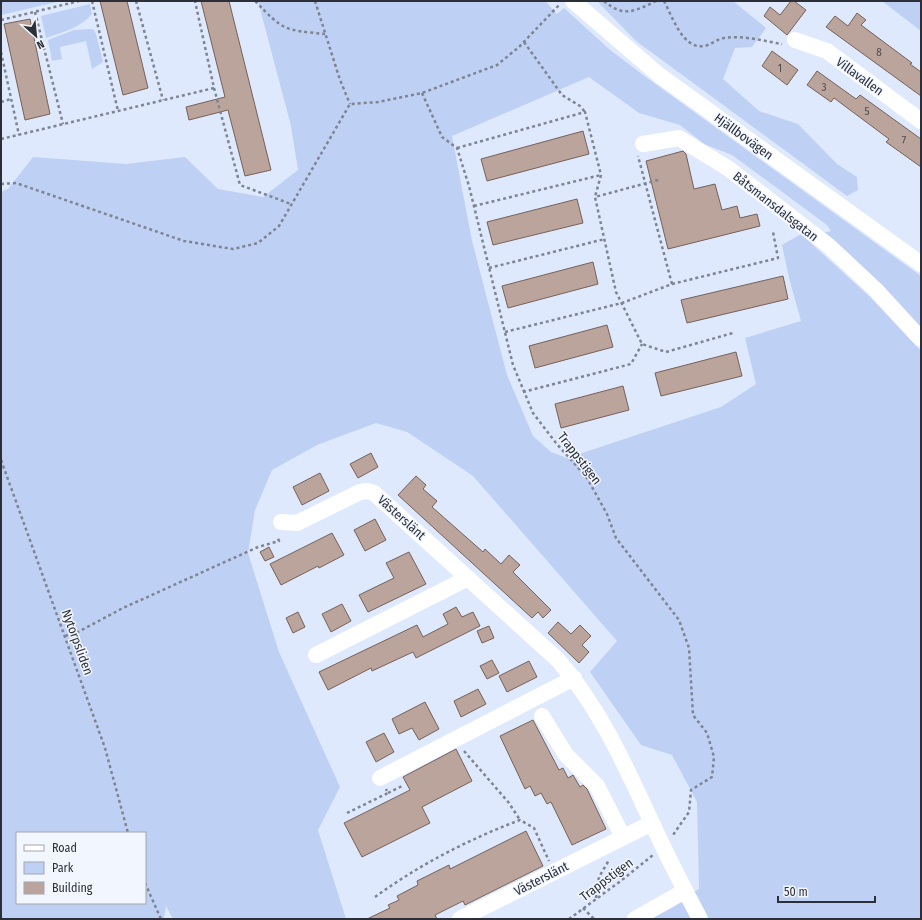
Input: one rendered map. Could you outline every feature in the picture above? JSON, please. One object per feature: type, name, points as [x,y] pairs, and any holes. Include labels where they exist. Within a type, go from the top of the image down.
[{"type":"street","name":"Hjällbovägen","points":[[573,1],[659,74],[921,264]]},
{"type":"street","name":"Villavallen","points":[[795,40],[827,51],[921,121]]},
{"type":"street","name":"Båtsmansdalsgatan","points":[[643,144],[679,138],[730,170],[829,246],[876,290],[921,339]]},
{"type":"street","name":"Västerslänt","points":[[281,522],[297,523],[360,492],[366,491],[374,493],[558,660],[574,678],[595,708],[620,754],[652,823],[700,919]]},
{"type":"street","points":[[316,655],[468,578]]},
{"type":"street","points":[[380,778],[574,678]]},
{"type":"street","points":[[542,716],[566,755],[597,786],[618,839]]},
{"type":"street","name":"Västerslänt","points":[[460,919],[652,823]]},
{"type":"street","points":[[635,919],[685,890]]},
{"type":"path","points":[[1,20],[79,1]]},
{"type":"path","points":[[92,1],[118,111]]},
{"type":"path","points":[[136,1],[163,100]]},
{"type":"path","points":[[195,1],[214,88],[240,185],[291,204]]},
{"type":"path","points":[[255,1],[277,24],[292,31],[325,34]]},
{"type":"path","points":[[315,1],[340,80],[350,104]]},
{"type":"path","points":[[350,104],[378,102],[422,93],[497,65],[524,42],[563,1]]},
{"type":"path","points":[[604,1],[615,9],[626,12],[656,1]]},
{"type":"path","points":[[664,1],[685,39],[695,46],[706,46],[723,38],[736,37],[788,45],[795,40]]},
{"type":"path","points":[[36,12],[63,124]]},
{"type":"path","points":[[524,42],[562,95],[580,106],[586,112],[601,175],[595,197],[616,292],[642,344],[666,352],[733,333]]},
{"type":"path","points":[[1,52],[19,135]]},
{"type":"path","points":[[1,139],[214,88]]},
{"type":"path","points":[[422,93],[442,137],[457,148],[586,112]]},
{"type":"path","points":[[1,102],[11,99]]},
{"type":"path","points":[[1,184],[16,183],[184,241],[233,249],[258,244],[279,226],[350,104]]},
{"type":"path","points":[[643,144],[637,153],[644,184],[672,284]]},
{"type":"path","name":"Trappstigen","points":[[457,148],[474,206],[513,365],[523,392],[533,413],[556,443],[587,478],[607,514],[616,538],[679,620],[689,648],[693,715],[706,733],[714,757],[712,777],[691,790],[689,812],[672,836]]},
{"type":"path","points":[[474,206],[601,175]]},
{"type":"path","points":[[595,197],[658,180]]},
{"type":"path","name":"Båtsmansdalsgatan","points":[[505,332],[622,303],[672,284],[778,258],[773,232]]},
{"type":"path","points":[[489,268],[605,239]]},
{"type":"path","points":[[523,392],[631,364],[642,344]]},
{"type":"path","name":"Nytorpsliden","points":[[1,460],[105,748],[128,832]]},
{"type":"path","points":[[65,636],[78,632],[123,608],[258,547],[279,541]]},
{"type":"path","points":[[456,739],[509,803],[520,820],[534,828],[552,866]]},
{"type":"path","points":[[380,778],[388,793]]},
{"type":"path","points":[[347,813],[402,786]]},
{"type":"path","points":[[375,897],[403,877],[458,848],[520,820]]},
{"type":"path","points":[[595,898],[599,878],[609,861],[618,839]]},
{"type":"path","name":"Trappstigen","points":[[569,919],[595,898],[622,880],[654,854]]},
{"type":"path","points":[[146,885],[161,919]]},
{"type":"path","points":[[583,908],[594,919]]},
{"type":"green space","points":[[1,1],[61,1],[1,15]]},
{"type":"green space","points":[[258,1],[545,1],[557,14],[564,8],[609,49],[643,75],[921,276],[921,328],[823,233],[831,231],[827,225],[732,155],[704,144],[680,125],[639,113],[589,77],[452,136],[472,241],[507,375],[533,436],[551,452],[567,458],[721,407],[756,384],[745,338],[801,321],[789,278],[782,245],[801,234],[870,297],[921,351],[921,919],[641,919],[699,889],[697,802],[672,755],[641,745],[590,672],[617,641],[473,476],[407,432],[376,423],[317,445],[272,470],[255,510],[248,553],[279,652],[340,787],[318,830],[346,919],[173,919],[166,906],[164,919],[1,919],[1,192],[8,189],[33,157],[126,164],[185,157],[218,189],[263,197],[298,170],[291,126]]},
{"type":"green space","points":[[597,1],[733,1],[766,28],[752,47],[735,48],[723,79],[759,111],[798,124],[837,164],[857,177],[858,190],[847,196],[636,41]]},
{"type":"green space","points":[[882,1],[921,1],[921,31]]},
{"type":"green space","points":[[90,4],[92,14],[82,23],[71,29],[46,38],[41,16]]},
{"type":"green space","points":[[74,30],[94,30],[96,34],[103,62],[92,69],[86,41],[60,47],[62,59],[52,61],[48,40]]},
{"type":"building","points":[[100,1],[127,1],[148,88],[123,95]]},
{"type":"building","points":[[201,1],[229,1],[271,170],[245,176],[228,110],[189,120],[186,107],[225,97]]},
{"type":"building","points":[[791,1],[794,1],[806,10],[787,35],[764,16],[770,7],[780,15]]},
{"type":"building","points":[[857,13],[866,20],[861,25],[912,63],[910,64],[921,72],[921,96],[826,27],[835,16],[848,26]]},
{"type":"building","points":[[30,19],[50,114],[25,120],[4,24]]},
{"type":"building","points":[[772,51],[798,70],[787,85],[762,66]]},
{"type":"building","points":[[817,71],[856,99],[860,95],[921,139],[921,167],[886,142],[889,139],[834,98],[831,102],[807,85]]},
{"type":"building","points":[[583,131],[589,154],[487,181],[481,159]]},
{"type":"building","points":[[683,151],[686,154],[694,189],[715,184],[722,210],[737,206],[740,218],[757,214],[760,226],[668,249],[646,161]]},
{"type":"building","points":[[577,199],[583,223],[493,245],[487,222]]},
{"type":"building","points":[[593,262],[598,284],[508,308],[502,286]]},
{"type":"building","points":[[783,276],[788,299],[687,323],[681,300]]},
{"type":"building","points":[[607,325],[613,347],[535,368],[529,346]]},
{"type":"building","points":[[736,352],[742,376],[661,396],[655,373]]},
{"type":"building","points":[[623,386],[629,410],[561,428],[555,404]]},
{"type":"building","points":[[371,453],[378,467],[358,478],[350,464]]},
{"type":"building","points":[[320,473],[329,491],[302,505],[293,487]]},
{"type":"building","points":[[416,476],[426,485],[423,489],[437,501],[432,507],[483,552],[485,549],[501,564],[509,555],[520,565],[513,572],[551,610],[543,618],[538,612],[532,618],[398,495]]},
{"type":"building","points":[[375,519],[386,540],[365,551],[354,530]]},
{"type":"building","points":[[332,533],[344,555],[319,568],[318,566],[281,585],[270,564]]},
{"type":"building","points":[[269,547],[274,557],[265,561],[260,552]]},
{"type":"building","points":[[409,552],[426,584],[368,612],[359,595],[394,578],[386,563]]},
{"type":"building","points":[[342,604],[351,621],[331,632],[322,614]]},
{"type":"building","points":[[456,607],[462,617],[473,612],[480,626],[416,658],[413,652],[372,671],[371,668],[328,690],[319,672],[417,625],[423,637],[448,624],[443,614]]},
{"type":"building","points":[[298,612],[305,627],[293,633],[286,618]]},
{"type":"building","points":[[558,622],[571,634],[580,625],[591,636],[582,645],[589,652],[579,663],[548,633]]},
{"type":"building","points":[[489,626],[494,638],[482,643],[477,631]]},
{"type":"building","points":[[492,660],[499,673],[487,679],[480,666]]},
{"type":"building","points":[[529,661],[537,677],[507,692],[499,676]]},
{"type":"building","points":[[478,689],[486,704],[461,717],[454,701]]},
{"type":"building","points":[[425,702],[439,729],[419,740],[412,728],[399,734],[392,719]]},
{"type":"building","points":[[533,720],[559,770],[563,768],[568,778],[573,775],[580,787],[583,785],[587,789],[606,829],[572,845],[551,802],[547,804],[541,793],[535,796],[530,786],[525,789],[500,736]]},
{"type":"building","points":[[384,733],[394,752],[376,762],[366,742]]},
{"type":"building","points":[[456,749],[472,781],[422,807],[430,823],[362,857],[344,823],[410,790],[403,777]]},
{"type":"building","points":[[526,831],[543,866],[465,905],[463,901],[435,915],[437,919],[367,919],[390,908],[388,905],[399,900],[397,896],[418,885],[417,881],[449,865],[450,869]]}]
